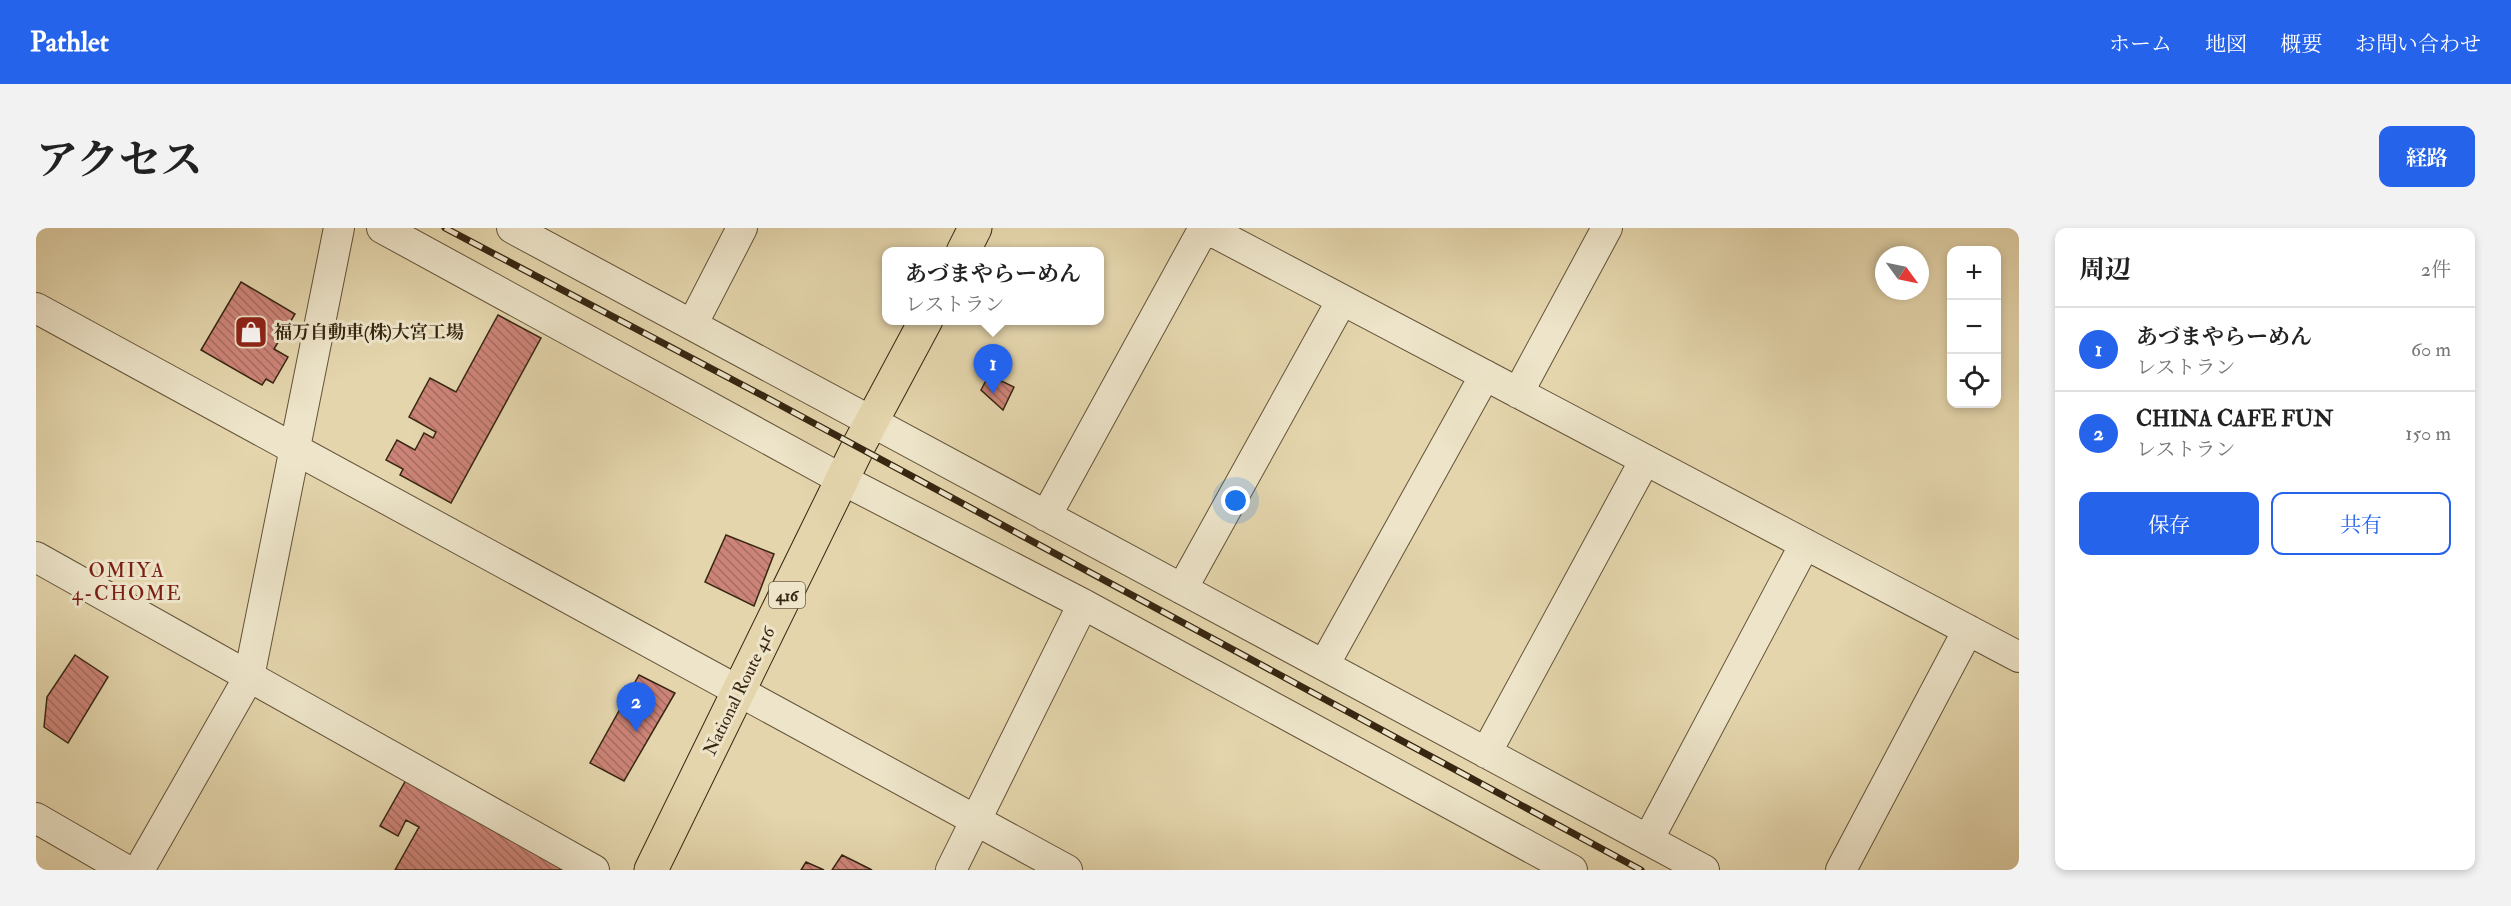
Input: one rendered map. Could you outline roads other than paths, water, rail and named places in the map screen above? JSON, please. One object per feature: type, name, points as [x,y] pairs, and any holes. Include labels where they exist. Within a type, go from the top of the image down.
[{"type":"highway","points":[[966,247],[975,228]]},
{"type":"highway","name":"National Route 416","points":[[651,870],[871,422],[924,325]]},
{"type":"street","points":[[139,870],[249,677],[339,228]]},
{"type":"street","points":[[382,228],[843,480],[1083,604],[1572,870]]},
{"type":"street","points":[[692,325],[742,228]]},
{"type":"street","points":[[1046,516],[1205,228],[2019,657]]},
{"type":"street","points":[[1518,393],[1607,228]]},
{"type":"street","points":[[531,232],[692,325],[1704,870]]},
{"type":"street","points":[[1182,589],[1342,300]]},
{"type":"street","points":[[36,308],[1067,870]]},
{"type":"street","points":[[1324,665],[1485,375]]},
{"type":"street","points":[[1486,753],[1645,460]]},
{"type":"street","points":[[1648,840],[1805,544]]},
{"type":"street","points":[[36,557],[594,870]]},
{"type":"street","points":[[951,870],[1083,604]]},
{"type":"street","points":[[1841,870],[1968,630]]},
{"type":"street","points":[[36,818],[126,870]]},
{"type":"railway","points":[[445,228],[769,399],[1641,870]]},
{"type":"place","name":"福万自動車(株)大宮工場","points":[[251,332]]},
{"type":"place","name":"あづまやらーめん","points":[[993,394]]},
{"type":"place","name":"CHINA CAFE FUN","points":[[636,732]]},
{"type":"district","name":"OMIYA 4-CHOME","points":[[127,582]]}]
